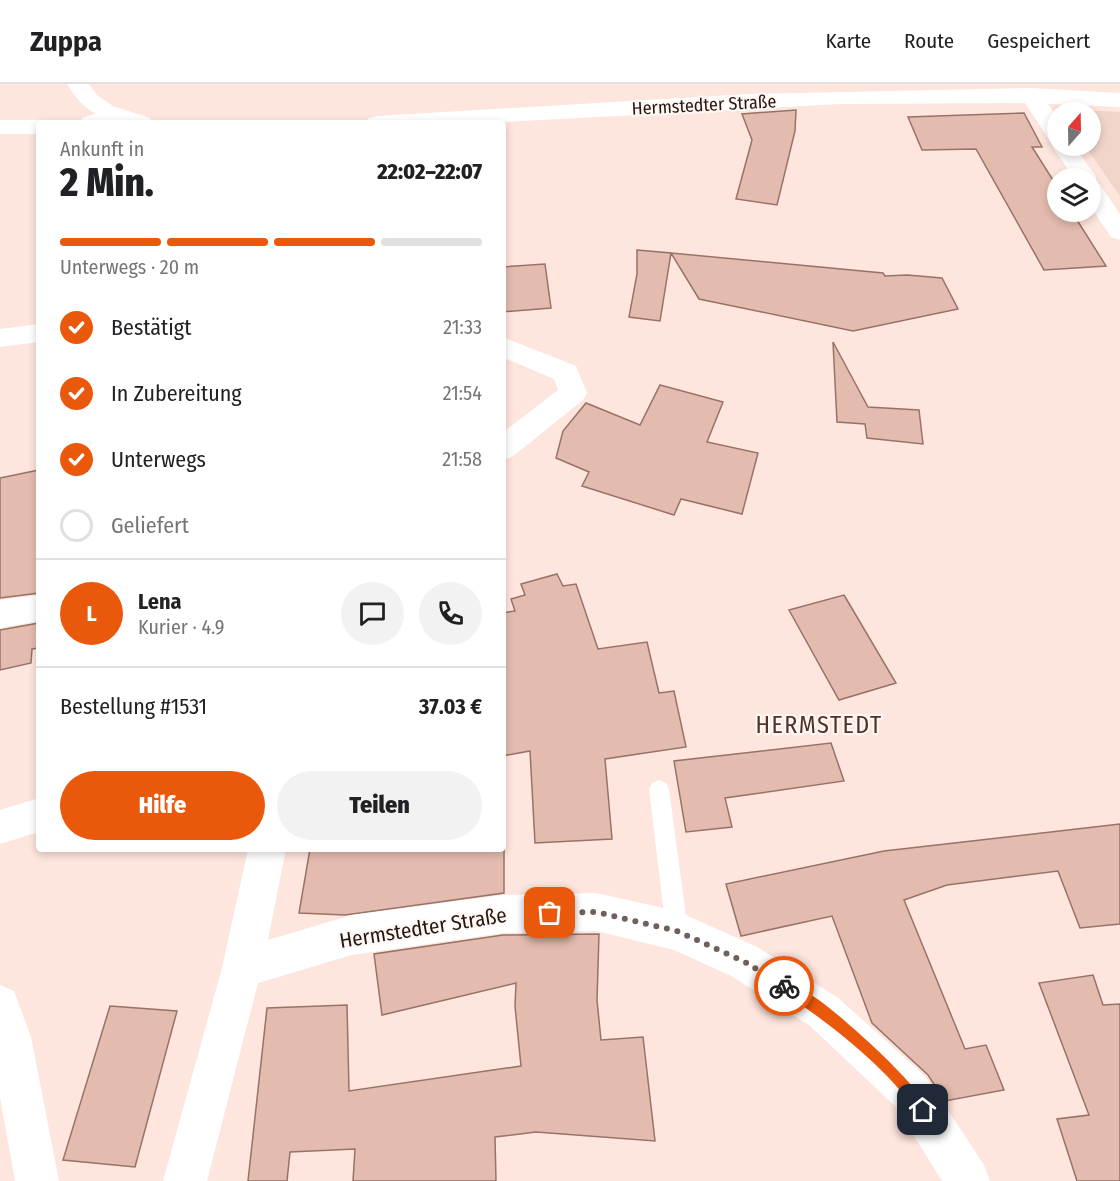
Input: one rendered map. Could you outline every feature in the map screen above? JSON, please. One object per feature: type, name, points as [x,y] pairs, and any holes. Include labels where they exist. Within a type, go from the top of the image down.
[{"type":"street","points":[[78,84],[94,104],[113,115],[131,120]]},
{"type":"street","points":[[1027,90],[1047,120]]},
{"type":"street","name":"Hermstedter Straße","points":[[433,120],[1027,90],[1120,100]]},
{"type":"street","points":[[99,120],[113,115]]},
{"type":"street","points":[[0,127],[36,128]]},
{"type":"street","points":[[1101,204],[1120,232]]},
{"type":"street","points":[[0,338],[36,333]]},
{"type":"street","points":[[506,348],[566,373],[573,393],[506,446]]},
{"type":"street","points":[[0,614],[36,608]]},
{"type":"street","points":[[0,827],[36,816]]},
{"type":"street","points":[[185,1181],[242,968],[266,852]]},
{"type":"street","name":"Hermstedter Straße","points":[[242,968],[352,935],[503,914],[596,912],[677,931],[745,962],[823,1011],[911,1092],[968,1181]]},
{"type":"street","points":[[0,1005],[10,1037],[38,1181]]},
{"type":"lane","points":[[659,789],[677,931]]},
{"type":"shaded area","points":[[1101,111],[1120,112],[1120,196],[1092,156],[1101,156]]},
{"type":"building","points":[[796,110],[795,131],[777,205],[736,199],[752,140],[742,114]]},
{"type":"building","points":[[1024,113],[1042,147],[1032,147],[1047,171],[1047,222],[1078,222],[1106,266],[1044,270],[976,149],[922,150],[908,117]]},
{"type":"building","points":[[637,250],[671,253],[660,321],[629,317],[637,274]]},
{"type":"building","points":[[671,253],[883,273],[885,276],[942,278],[958,309],[853,331],[699,299]]},
{"type":"building","points":[[545,264],[551,308],[506,312],[506,267]]},
{"type":"building","points":[[833,342],[868,407],[919,410],[923,444],[867,438],[865,424],[837,422]]},
{"type":"building","points":[[660,385],[723,402],[707,442],[758,453],[742,514],[681,499],[674,515],[582,486],[589,472],[556,458],[563,431],[586,403],[640,425]]},
{"type":"building","points":[[36,471],[36,593],[0,598],[0,478]]},
{"type":"building","points":[[557,574],[563,586],[576,584],[598,649],[647,642],[659,693],[674,691],[686,747],[605,759],[612,839],[535,843],[530,751],[506,755],[506,612],[515,611],[511,599],[525,595],[521,584]]},
{"type":"building","points":[[844,595],[896,683],[839,700],[789,610]]},
{"type":"building","points":[[36,624],[36,648],[32,649],[31,663],[0,670],[0,630]]},
{"type":"building","points":[[831,743],[844,781],[725,798],[732,827],[686,832],[674,761]]},
{"type":"building","points":[[1120,824],[1120,924],[1080,928],[1058,871],[947,885],[904,900],[965,1049],[986,1045],[1004,1090],[945,1101],[928,1075],[872,1023],[832,916],[741,936],[726,884],[884,851]]},
{"type":"building","points":[[309,852],[504,852],[504,893],[345,915],[299,913]]},
{"type":"building","points":[[599,934],[597,1000],[601,1040],[643,1037],[655,1141],[536,1132],[495,1137],[496,1181],[353,1181],[355,1149],[290,1152],[287,1181],[248,1181],[267,1008],[347,1005],[349,1091],[521,1066],[515,1006],[516,983],[382,1015],[374,954],[503,935]]},
{"type":"building","points":[[1093,975],[1103,1005],[1120,1004],[1120,1181],[1077,1181],[1057,1119],[1089,1115],[1039,983]]},
{"type":"building","points":[[110,1006],[177,1011],[135,1167],[63,1160]]},
{"type":"way so far","points":[[550,913],[596,912],[677,931],[745,962],[784,986]]},
{"type":"district","name":"HERMSTEDT","points":[[819,725]]},
{"type":"route","points":[[784,986],[823,1011],[911,1092],[923,1110]]}]
